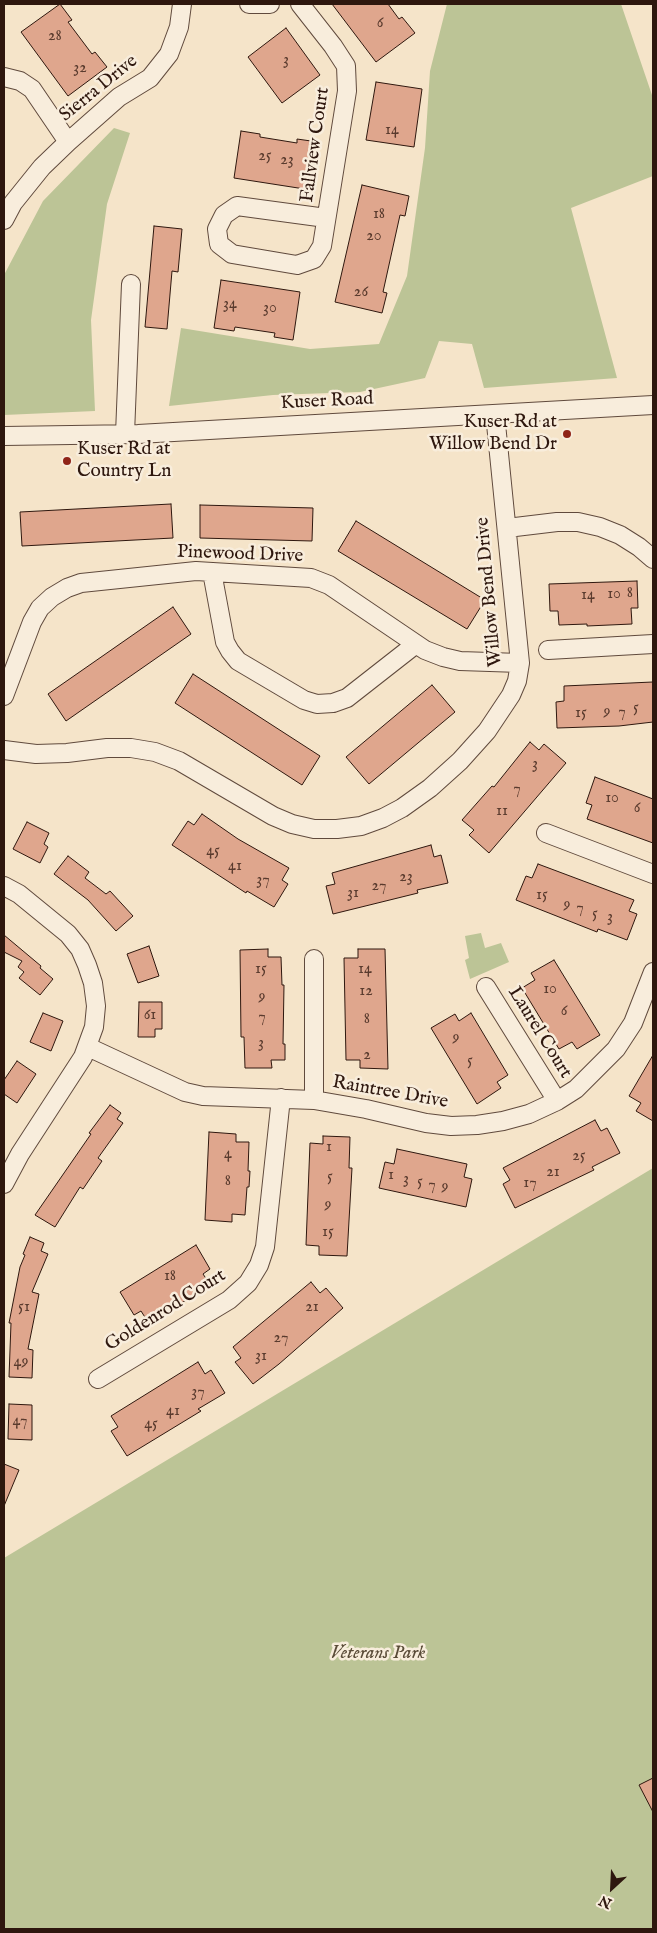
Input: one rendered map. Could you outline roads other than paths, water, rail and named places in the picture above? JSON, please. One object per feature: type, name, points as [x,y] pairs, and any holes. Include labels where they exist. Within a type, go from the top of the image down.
[{"type":"street","name":"Sierra Drive","points":[[4,220],[13,203],[42,167],[118,97],[150,78],[169,54],[179,27],[182,4]]},
{"type":"street","points":[[249,4],[270,4]]},
{"type":"street","name":"Fallview Court","points":[[300,4],[346,66],[347,91],[322,246],[314,259],[297,265],[232,254],[219,244],[217,229],[224,215],[237,206],[326,218]]},
{"type":"street","points":[[4,77],[20,81],[32,89],[68,142]]},
{"type":"street","points":[[125,434],[131,284]]},
{"type":"street","name":"Kuser Road","points":[[4,436],[125,434],[653,405]]},
{"type":"street","name":"Willow Bend Drive","points":[[4,750],[36,754],[107,748],[131,748],[156,752],[178,761],[272,816],[292,824],[314,829],[361,826],[383,818],[402,808],[430,788],[460,761],[487,731],[511,695],[517,681],[520,663],[495,414]]},
{"type":"street","points":[[506,528],[557,522],[578,522],[620,534],[653,559]]},
{"type":"street","name":"Pinewood Drive","points":[[4,696],[32,622],[46,602],[67,588],[81,583],[196,571],[311,578],[329,585],[416,644],[443,657],[460,661],[520,663]]},
{"type":"street","points":[[212,572],[225,642],[230,652],[238,661],[304,700],[317,704],[333,703],[347,698],[416,644]]},
{"type":"street","points":[[548,650],[653,644]]},
{"type":"street","points":[[546,833],[653,874]]},
{"type":"street","points":[[4,886],[19,894],[60,926],[80,949],[93,983],[96,1006],[94,1027],[88,1048],[20,1154],[4,1184]]},
{"type":"street","points":[[314,959],[314,1100]]},
{"type":"street","name":"Raintree Drive","points":[[88,1048],[185,1092],[203,1096],[314,1100],[366,1109],[426,1123],[451,1126],[476,1125],[529,1114],[557,1101],[576,1089],[616,1049],[633,1023],[653,972]]},
{"type":"street","name":"Laurel Court","points":[[486,987],[557,1101]]},
{"type":"street","name":"Goldenrod Court","points":[[98,1379],[229,1300],[248,1283],[259,1265],[265,1247],[281,1098]]},
{"type":"place","name":"Kuser Rd at Willow Bend Dr","points":[[567,434]]},
{"type":"place","name":"Kuser Rd at Country Ln","points":[[67,461]]},
{"type":"park label","name":"Veterans Park","points":[[378,1654]]}]
